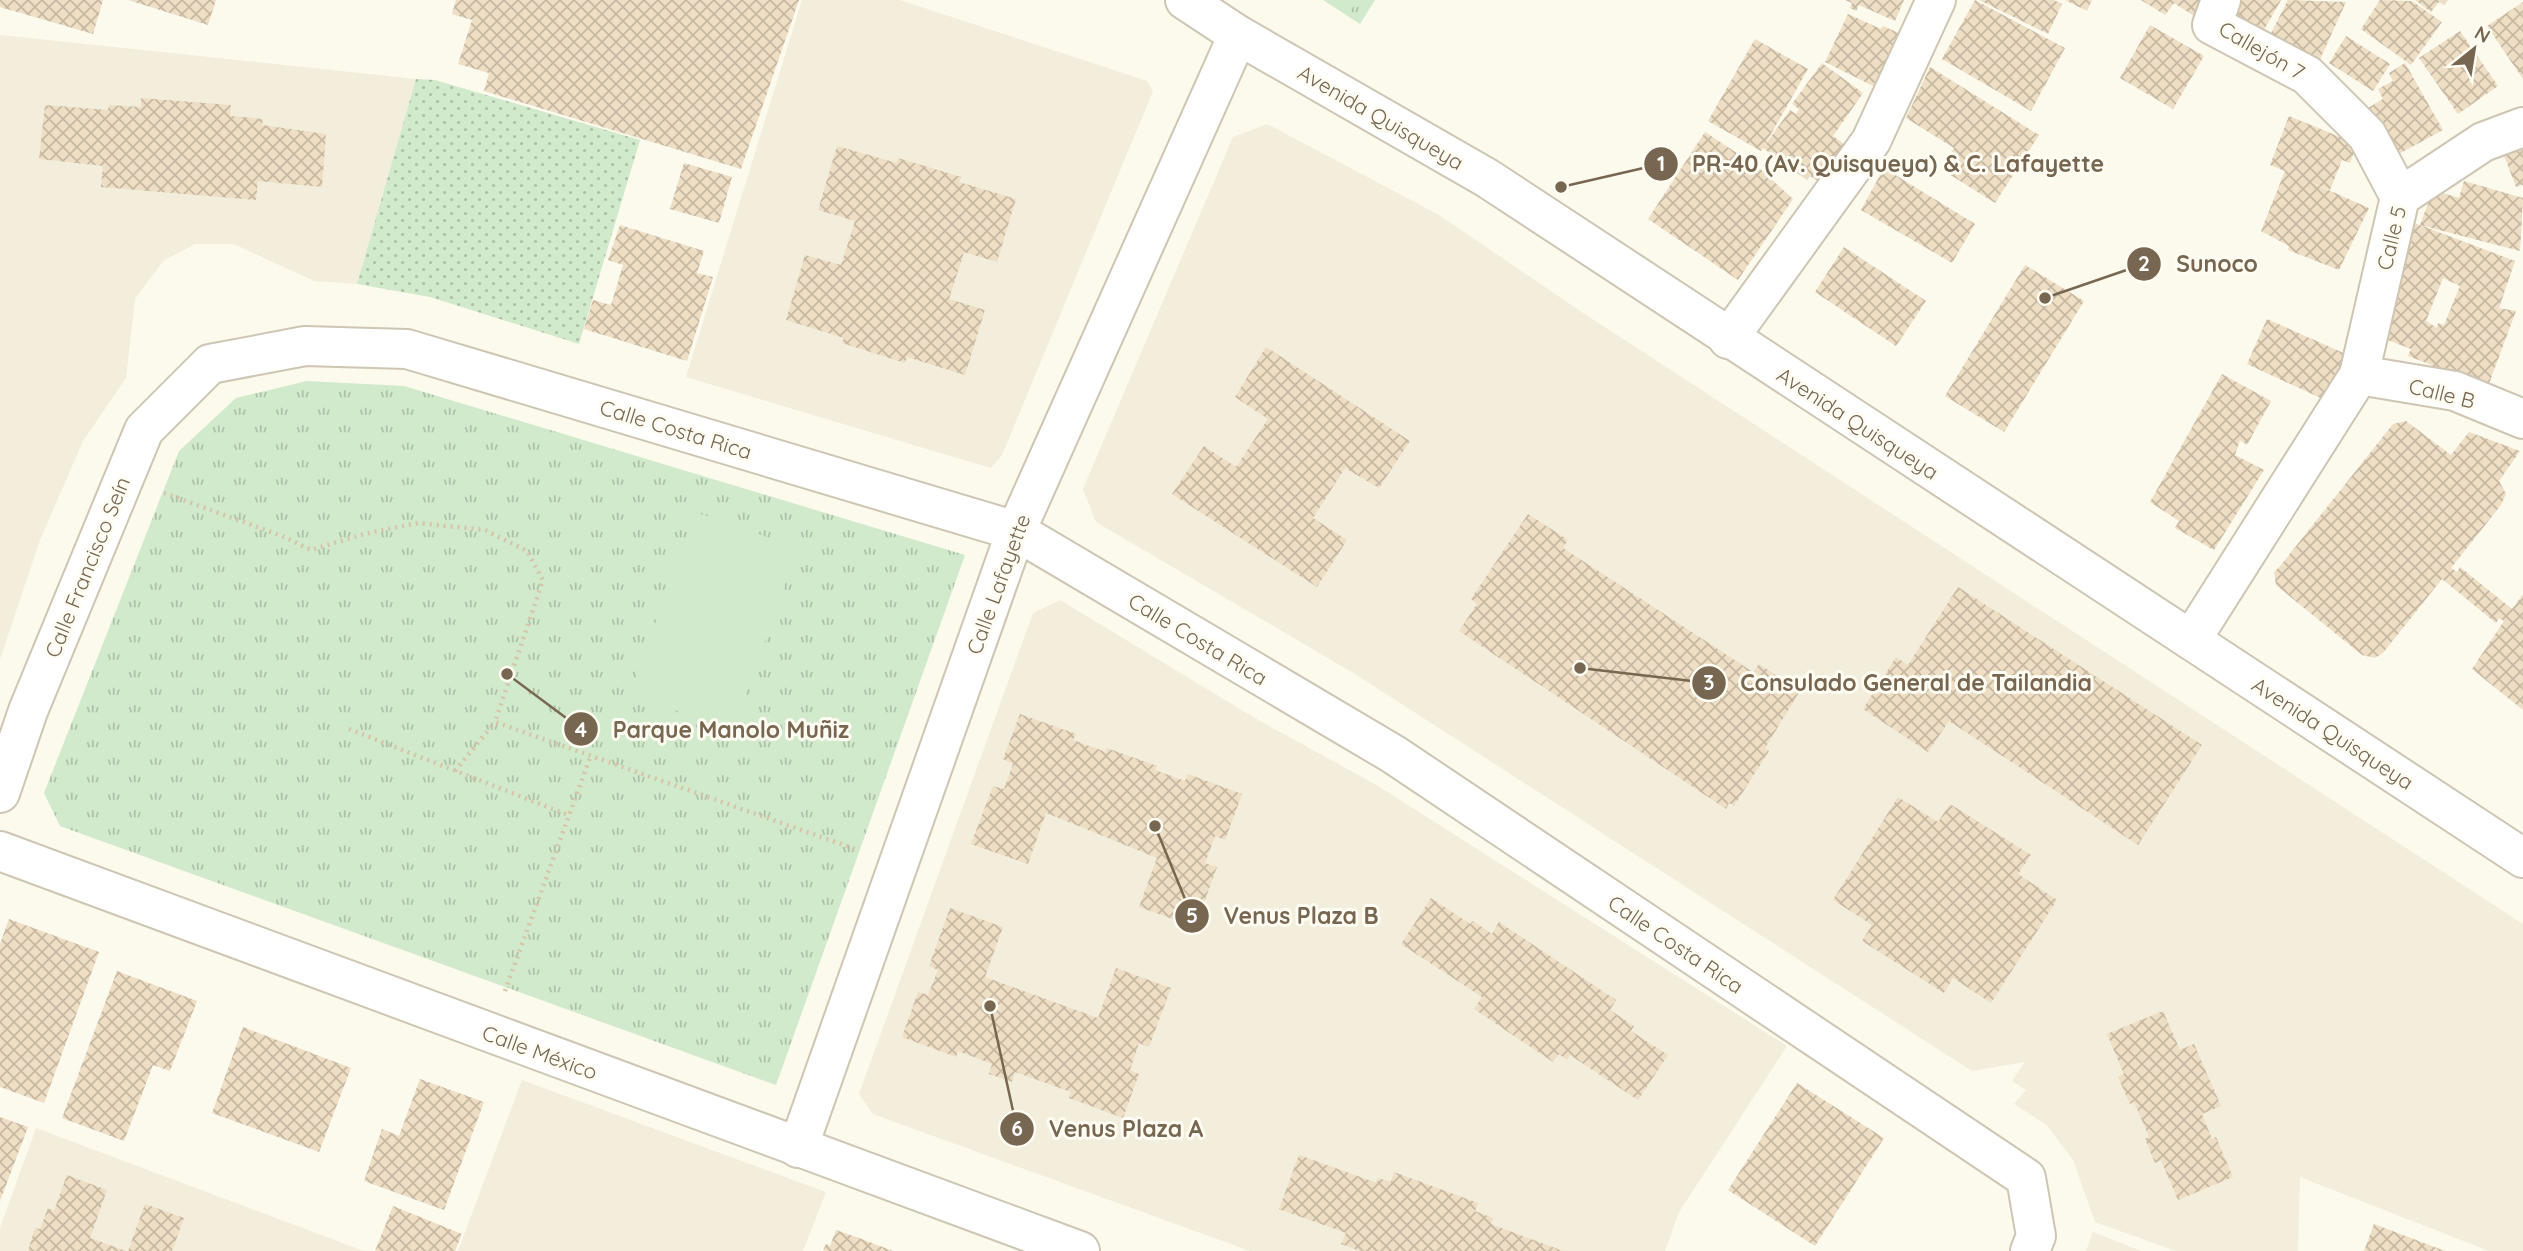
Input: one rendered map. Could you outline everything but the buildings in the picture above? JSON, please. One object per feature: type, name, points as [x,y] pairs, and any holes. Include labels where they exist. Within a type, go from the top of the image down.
[{"type":"street","name":"Avenida Quisqueya","points":[[1156,0],[1190,4],[1238,35],[1487,178],[1728,339],[2523,858]]},
{"type":"street","points":[[1728,339],[1871,141],[1936,0]]},
{"type":"street","name":"Callejón 7","points":[[2221,0],[2212,25],[2307,75],[2367,135],[2400,197]]},
{"type":"street","name":"Calle Lafayette","points":[[798,1148],[1016,531],[1238,35]]},
{"type":"street","name":"Calle 5","points":[[2191,640],[2359,375],[2400,197],[2483,142],[2523,127]]},
{"type":"street","name":"Calle Costa Rica","points":[[210,364],[305,346],[407,349],[1016,531],[1393,754],[2026,1178],[2033,1243]]},
{"type":"street","name":"Calle Francisco Seín","points":[[0,793],[28,711],[144,430],[210,364]]},
{"type":"street","name":"Calle B","points":[[2359,375],[2455,391],[2523,419]]},
{"type":"street","name":"Calle México","points":[[0,851],[1080,1251]]},
{"type":"path","points":[[124,478],[282,536],[311,550],[364,534],[418,523],[485,530],[527,551],[542,580],[495,722],[455,771]]},
{"type":"path","points":[[495,722],[898,864]]},
{"type":"path","points":[[349,729],[568,816]]},
{"type":"path","points":[[490,1034],[591,755]]},
{"type":"shaded area","points":[[802,0],[900,0],[1147,81],[1153,91],[1002,455],[991,468],[686,377]]},
{"type":"shaded area","points":[[0,35],[416,79],[357,284],[314,281],[234,244],[195,244],[163,261],[135,299],[126,378],[83,441],[40,540],[0,659]]},
{"type":"shaded area","points":[[1267,124],[1439,215],[1583,313],[2523,924],[2523,1251],[2489,1251],[2300,1177],[2298,1251],[2176,1251],[2095,1222],[2073,1160],[2047,1125],[2014,1104],[2026,1090],[2012,1081],[2025,1062],[1972,1071],[1355,674],[1096,522],[1083,489],[1233,137]]},
{"type":"shaded area","points":[[1060,600],[1253,717],[1378,786],[1787,1046],[1679,1212],[1665,1251],[1250,1251],[873,1114],[859,1094],[1033,613]]},
{"type":"shaded area","points":[[522,1080],[826,1192],[803,1251],[458,1251]]},
{"type":"shaded area","points":[[36,1128],[364,1251],[0,1251],[0,1228]]},
{"type":"shaded area","points":[[2093,1232],[2141,1251],[2086,1251]]},
{"type":"green space","points":[[1323,0],[1375,0],[1360,24]]},
{"type":"green space","points":[[1327,0],[1357,0],[1349,14]]},
{"type":"green space","points":[[416,79],[435,80],[640,140],[579,344],[430,297],[357,284]]},
{"type":"green space","points":[[307,381],[404,386],[965,555],[776,1085],[60,826],[44,793],[179,451],[236,398]]},
{"type":"green space","points":[[695,512],[798,548],[733,731],[630,694]]},
{"type":"place","name":"PR-40 (Av. Quisqueya) & C. Lafayette","points":[[1561,187]]},
{"type":"place","name":"Sunoco","points":[[2045,298]]},
{"type":"place","name":"Consulado General de Tailandia","points":[[1580,668]]},
{"type":"place","name":"Parque Manolo Muñiz","points":[[507,674]]},
{"type":"place","name":"Venus Plaza B","points":[[1155,826]]},
{"type":"place","name":"Venus Plaza A","points":[[990,1006]]}]
